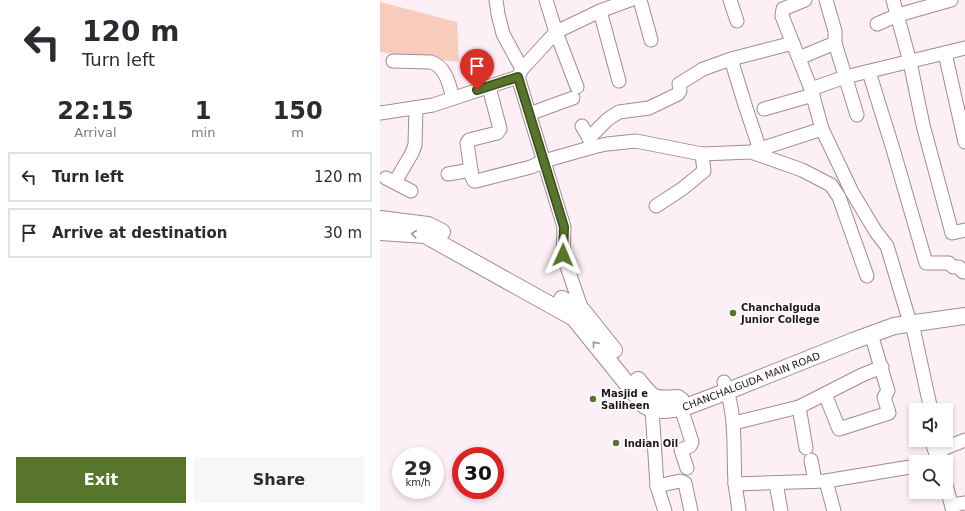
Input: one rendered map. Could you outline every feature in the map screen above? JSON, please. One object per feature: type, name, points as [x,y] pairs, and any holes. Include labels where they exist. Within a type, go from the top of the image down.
[{"type":"main road","points":[[380,219],[428,224],[578,314],[650,395],[654,404]]},
{"type":"main road","points":[[380,232],[425,235],[578,314]]},
{"type":"main road","name":"CHANCHALGUDA MAIN ROAD","points":[[654,404],[663,399],[682,402],[910,320],[965,307]]},
{"type":"main road","name":"CHANCHALGUDA MAIN ROAD","points":[[726,386],[850,332],[892,318],[910,320],[965,316]]},
{"type":"street","points":[[496,0],[503,34],[520,73],[529,114],[564,227],[563,255],[578,314]]},
{"type":"street","points":[[529,114],[575,93],[546,0]]},
{"type":"street","points":[[380,113],[433,105],[490,87],[520,73],[556,32],[600,11],[630,0]]},
{"type":"street","points":[[640,0],[651,40]]},
{"type":"street","points":[[730,0],[737,21]]},
{"type":"street","points":[[804,0],[783,9],[782,13],[812,92],[822,129],[852,192],[876,232],[887,246],[910,320],[929,403]]},
{"type":"street","points":[[826,0],[835,31],[836,43],[858,115]]},
{"type":"street","points":[[893,0],[910,62],[923,125],[952,233],[965,230]]},
{"type":"street","points":[[877,24],[898,15],[951,0]]},
{"type":"street","points":[[600,11],[619,81]]},
{"type":"street","points":[[591,142],[608,119],[619,112],[650,108],[678,94],[680,91],[679,84],[703,69],[731,59],[793,43]]},
{"type":"street","points":[[799,58],[836,43]]},
{"type":"street","points":[[764,109],[812,92],[846,77],[965,48]]},
{"type":"street","points":[[945,53],[960,104],[965,142]]},
{"type":"street","points":[[731,59],[745,105],[756,151]]},
{"type":"street","points":[[392,61],[436,63],[447,77],[453,98]]},
{"type":"street","points":[[869,72],[926,263],[949,263],[953,267],[959,267],[963,272],[965,272]]},
{"type":"street","points":[[490,87],[500,129],[497,133],[469,140],[467,143],[473,179],[476,181],[530,167],[591,142],[636,141],[702,154],[756,151],[822,129]]},
{"type":"street","points":[[411,191],[391,180],[412,153],[415,145],[416,108]]},
{"type":"street","points":[[582,126],[591,142]]},
{"type":"street","points":[[756,151],[802,170],[831,186],[839,197],[867,276]]},
{"type":"street","points":[[656,206],[682,189],[704,171],[702,154]]},
{"type":"street","points":[[448,174],[471,170]]},
{"type":"street","points":[[839,197],[852,192]]},
{"type":"street","points":[[825,394],[839,429],[889,413],[884,397],[888,391],[871,334]]},
{"type":"street","points":[[734,423],[799,407],[862,375],[882,367]]},
{"type":"street","points":[[726,386],[734,423],[735,484],[739,511]]},
{"type":"street","points":[[682,402],[692,442],[690,446],[681,450],[687,468]]},
{"type":"street","points":[[654,404],[657,486],[665,511]]},
{"type":"street","points":[[799,407],[806,448]]},
{"type":"street","points":[[940,455],[945,448],[965,440]]},
{"type":"street","points":[[811,460],[834,511]]},
{"type":"street","points":[[735,484],[820,481],[909,467]]},
{"type":"street","points":[[657,486],[680,481],[685,483],[691,511]]},
{"type":"street","points":[[776,483],[781,511]]},
{"type":"shaded area","points":[[380,2],[457,22],[459,62],[380,52]]},
{"type":"place","name":"Chanchalguda Junior College","points":[[733,313]]},
{"type":"place","name":"Masjid e Saliheen","points":[[593,399]]},
{"type":"place","name":"Indian Oil","points":[[616,443]]},
{"type":"route","points":[[477,90],[518,77],[564,227],[563,255]]}]
